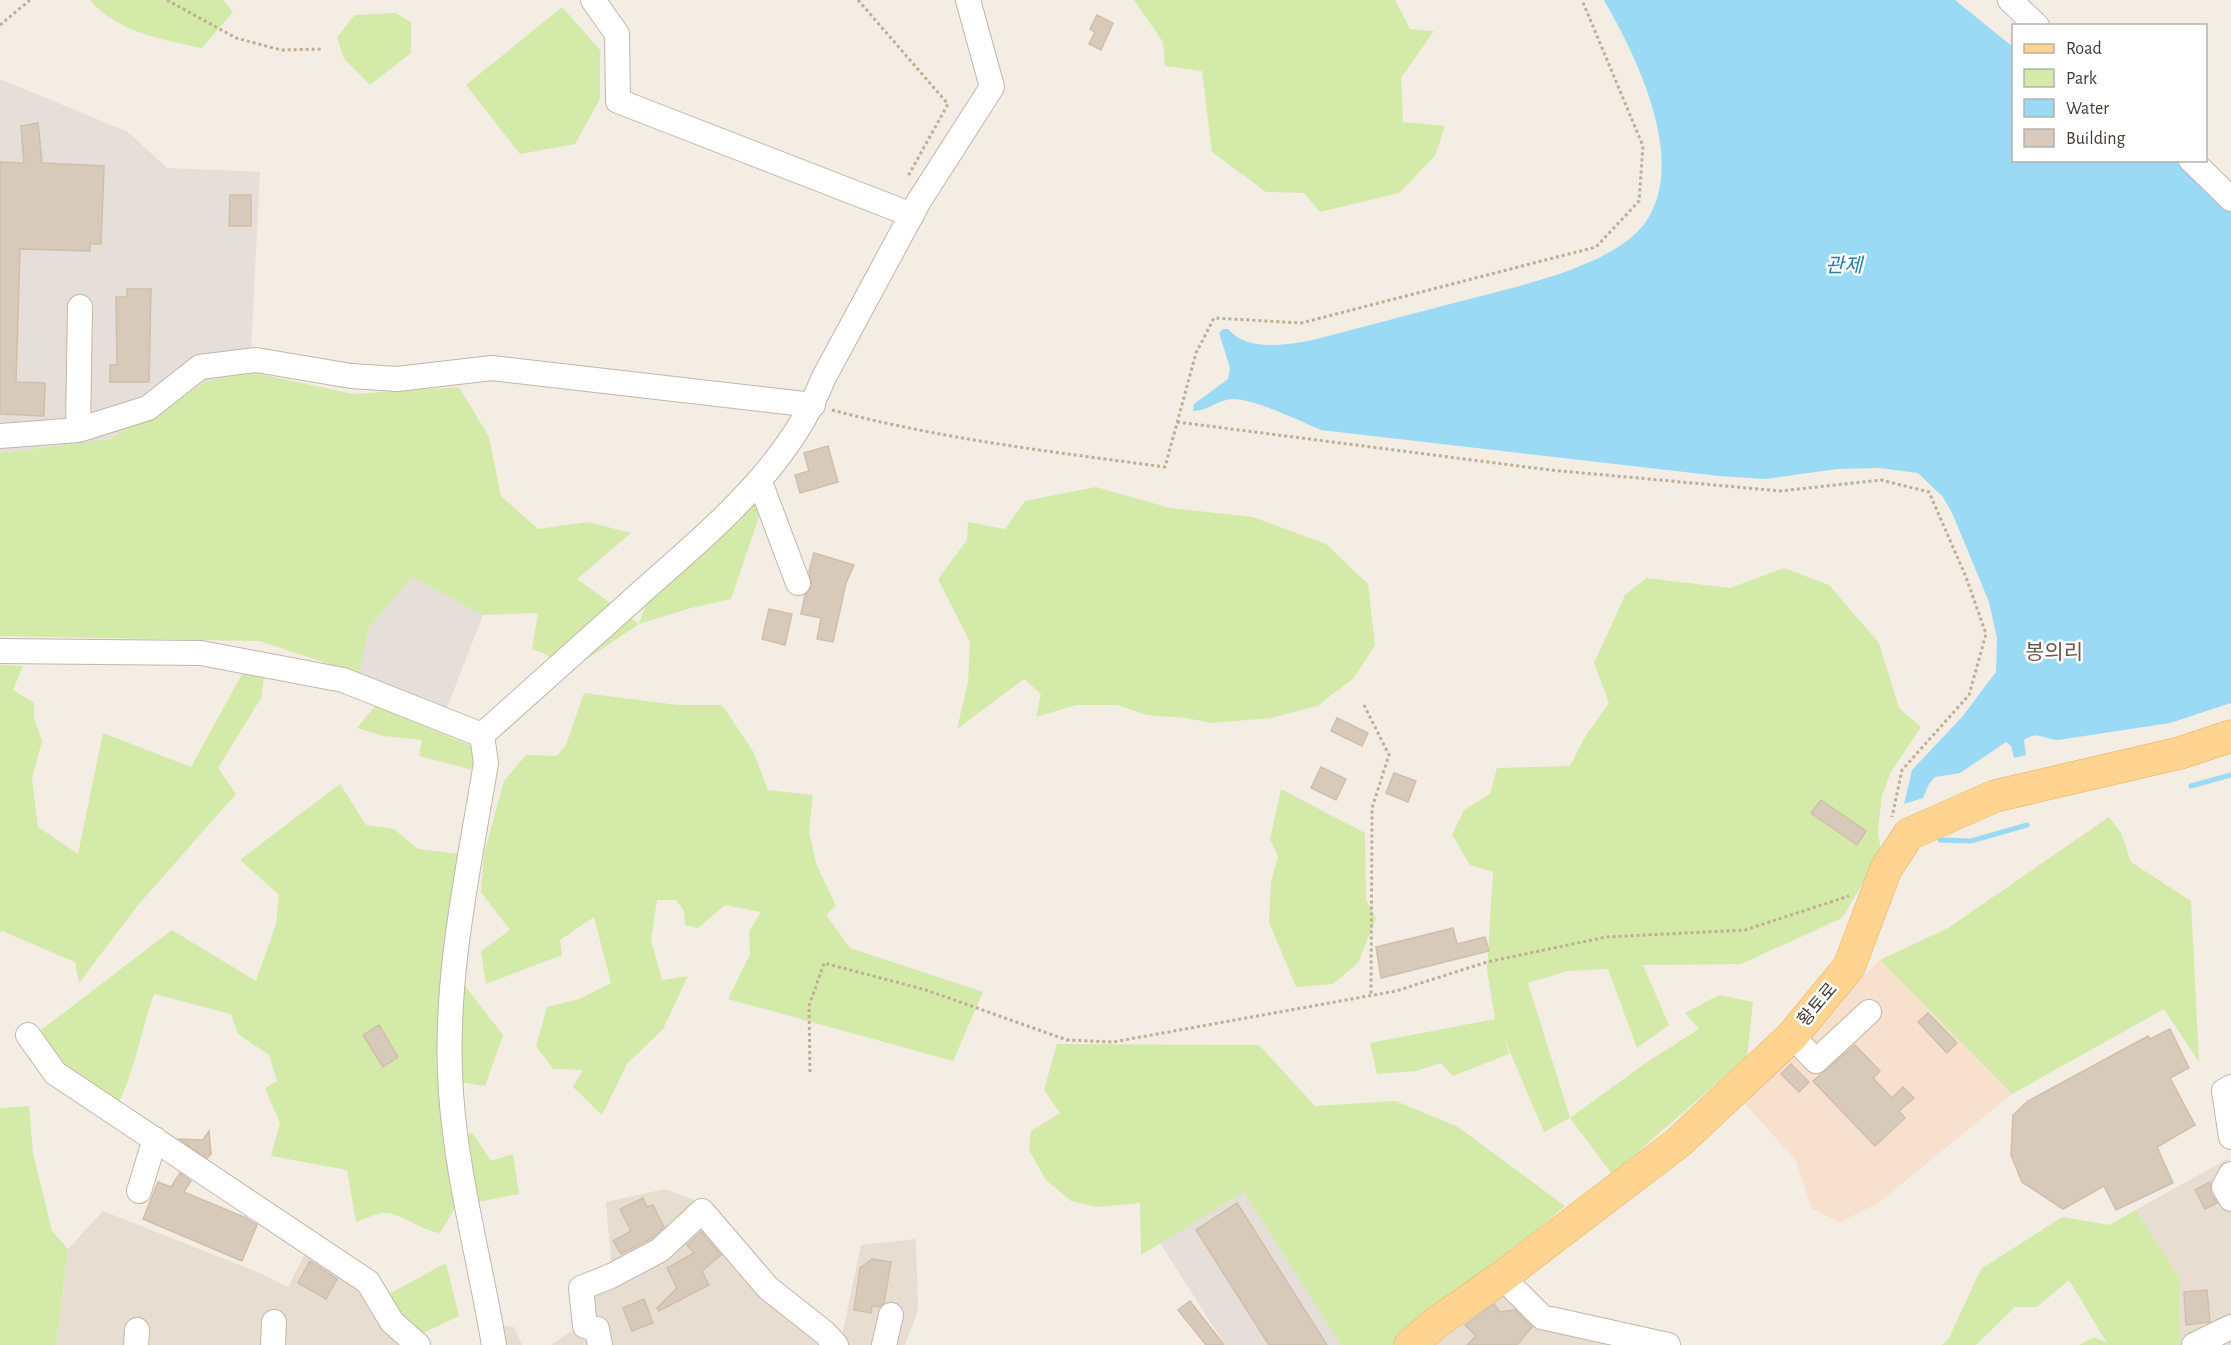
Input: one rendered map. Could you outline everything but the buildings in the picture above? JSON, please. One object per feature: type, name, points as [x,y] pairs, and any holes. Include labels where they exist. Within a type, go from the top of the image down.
[{"type":"main road","name":"황토로","points":[[1410,1345],[1437,1322],[1502,1277],[1679,1142],[1792,1036],[1849,967],[1886,869],[1909,834],[1995,796],[2180,753],[2231,736]]},
{"type":"street","points":[[593,0],[617,34],[618,101],[902,210]]},
{"type":"street","points":[[483,735],[760,482],[813,405],[823,378],[902,210],[992,87],[968,0]]},
{"type":"street","points":[[2010,0],[2035,24]]},
{"type":"street","points":[[2193,162],[2231,199]]},
{"type":"street","points":[[78,430],[80,307]]},
{"type":"street","points":[[0,436],[78,430],[148,408],[200,367],[256,360],[351,376],[397,379],[492,368],[813,405]]},
{"type":"street","points":[[760,482],[798,583]]},
{"type":"street","points":[[0,651],[201,653],[344,680],[483,735]]},
{"type":"street","points":[[483,735],[486,763],[450,994],[451,1094],[463,1189],[494,1345]]},
{"type":"street","points":[[1792,1036],[1816,1061],[1869,1012]]},
{"type":"street","points":[[28,1035],[55,1073],[368,1282],[392,1322],[418,1345]]},
{"type":"street","points":[[2231,1087],[2224,1091],[2231,1137]]},
{"type":"street","points":[[139,1191],[155,1138]]},
{"type":"street","points":[[2231,1174],[2224,1187],[2231,1199]]},
{"type":"street","points":[[600,1345],[597,1329],[585,1326],[581,1288],[611,1276],[660,1250],[702,1211],[768,1288],[825,1333],[836,1345]]},
{"type":"street","points":[[1502,1277],[1542,1317],[1668,1345]]},
{"type":"street","points":[[884,1345],[891,1315]]},
{"type":"street","points":[[2194,1345],[2231,1327]]},
{"type":"path","points":[[0,25],[30,0]]},
{"type":"path","points":[[167,0],[236,38],[281,50],[323,50]]},
{"type":"path","points":[[858,0],[948,104],[902,210]]},
{"type":"path","points":[[813,405],[893,426],[1037,450],[1165,467],[1196,353],[1214,318],[1301,323],[1596,247],[1639,201],[1643,146],[1582,0]]},
{"type":"path","points":[[1177,422],[1550,470],[1780,491],[1881,480],[1929,492],[1966,577],[1986,634],[1969,696],[1902,770],[1891,824],[1899,849]]},
{"type":"path","points":[[1364,705],[1389,755],[1372,808],[1371,996]]},
{"type":"path","points":[[810,1072],[809,1006],[824,963],[926,990],[1067,1040],[1113,1042],[1396,991],[1487,962],[1606,937],[1745,930],[1879,887]]},
{"type":"shaded area","points":[[0,79],[128,132],[167,168],[260,172],[250,372],[205,382],[110,439],[0,453]]},
{"type":"shaded area","points":[[412,577],[483,615],[446,710],[359,674],[369,628]]},
{"type":"shaded area","points":[[1880,960],[2012,1094],[1878,1203],[1840,1222],[1812,1209],[1796,1161],[1740,1098]]},
{"type":"shaded area","points":[[2227,1159],[2231,1162],[2231,1345],[2180,1345],[2179,1277],[2136,1210]]},
{"type":"shaded area","points":[[665,1189],[705,1204],[777,1287],[839,1345],[551,1345],[580,1325],[576,1286],[612,1271],[606,1202]]},
{"type":"shaded area","points":[[1244,1192],[1341,1345],[1225,1345],[1160,1243]]},
{"type":"shaded area","points":[[103,1211],[260,1273],[288,1287],[308,1248],[362,1287],[407,1345],[56,1345],[68,1249]]},
{"type":"shaded area","points":[[916,1239],[918,1311],[905,1345],[847,1345],[842,1335],[861,1245]]},
{"type":"shaded area","points":[[1502,1286],[1614,1345],[1426,1345]]},
{"type":"shaded area","points":[[501,1325],[514,1327],[522,1345],[503,1345]]},
{"type":"green space","points":[[90,0],[223,0],[233,12],[202,48],[157,38],[127,27],[113,20]]},
{"type":"green space","points":[[1134,0],[1395,0],[1410,29],[1434,31],[1401,78],[1403,122],[1445,126],[1435,156],[1399,193],[1320,212],[1304,193],[1266,192],[1212,152],[1202,71],[1165,66],[1163,42]]},
{"type":"green space","points":[[562,7],[600,50],[600,99],[575,144],[520,154],[466,85]]},
{"type":"green space","points":[[395,13],[411,22],[411,53],[370,85],[344,59],[337,37],[355,15]]},
{"type":"green space","points":[[250,372],[353,394],[459,387],[489,437],[501,496],[538,529],[588,522],[631,533],[577,579],[639,624],[567,672],[545,654],[532,649],[538,613],[483,615],[412,577],[369,628],[359,674],[260,641],[0,636],[0,453],[110,439],[205,382]]},
{"type":"green space","points":[[1096,487],[1170,508],[1253,517],[1326,544],[1368,584],[1375,645],[1354,678],[1317,706],[1271,718],[1212,723],[1147,715],[1117,705],[1076,705],[1036,717],[1041,694],[1024,679],[957,729],[968,682],[970,642],[938,579],[967,540],[968,522],[1005,529],[1025,501]]},
{"type":"green space","points":[[752,498],[760,514],[731,599],[691,608],[639,624],[647,601]]},
{"type":"green space","points":[[1784,568],[1829,585],[1879,643],[1899,708],[1921,727],[1891,772],[1882,795],[1878,831],[1881,853],[1842,918],[1741,964],[1643,965],[1669,1025],[1637,1048],[1608,969],[1568,971],[1528,983],[1570,1118],[1544,1132],[1504,1038],[1509,1054],[1453,1076],[1441,1063],[1416,1071],[1377,1074],[1370,1043],[1495,1019],[1487,970],[1493,872],[1470,865],[1452,835],[1464,810],[1490,794],[1497,768],[1570,766],[1585,737],[1609,703],[1594,663],[1625,595],[1646,578],[1730,588]]},
{"type":"green space","points":[[0,665],[23,666],[13,690],[34,703],[34,718],[42,741],[32,778],[38,827],[78,854],[103,733],[191,767],[242,674],[264,677],[261,698],[218,768],[236,794],[138,905],[79,983],[75,962],[2,931],[0,933]]},
{"type":"green space","points":[[584,693],[678,705],[722,705],[753,751],[768,790],[813,795],[809,831],[816,863],[836,906],[826,915],[850,948],[983,992],[953,1061],[728,999],[750,954],[749,931],[761,912],[725,905],[698,928],[685,925],[684,911],[676,900],[657,900],[651,940],[662,980],[688,976],[663,1029],[627,1064],[602,1115],[573,1087],[583,1070],[553,1069],[536,1046],[547,1007],[579,999],[611,983],[594,917],[560,940],[562,955],[486,984],[481,951],[510,930],[481,892],[484,853],[504,781],[526,755],[557,756],[566,745]]},
{"type":"green space","points":[[375,706],[472,746],[473,770],[419,756],[422,740],[384,736],[357,728]]},
{"type":"green space","points":[[340,784],[366,825],[394,829],[418,849],[459,854],[452,896],[436,1063],[459,1201],[440,1233],[385,1213],[356,1222],[347,1170],[271,1156],[280,1123],[265,1088],[277,1081],[269,1055],[238,1034],[231,1014],[154,994],[130,1075],[119,1102],[67,1073],[36,1034],[172,930],[256,981],[276,924],[279,895],[240,860]]},
{"type":"green space","points":[[1281,789],[1365,833],[1366,900],[1376,918],[1358,963],[1333,984],[1296,987],[1269,922],[1271,882],[1278,856],[1270,839]]},
{"type":"green space","points":[[2109,817],[2121,833],[2131,862],[2191,901],[2199,1062],[2164,1009],[2012,1094],[1880,960],[1948,928]]},
{"type":"green space","points":[[458,977],[503,1035],[485,1086],[459,1082]]},
{"type":"green space","points":[[1719,995],[1753,1002],[1747,1057],[1612,1174],[1570,1118],[1647,1062],[1699,1029],[1685,1013]]},
{"type":"green space","points":[[1057,1044],[1259,1045],[1315,1106],[1396,1101],[1458,1127],[1565,1206],[1398,1345],[1341,1345],[1244,1192],[1141,1255],[1140,1203],[1097,1207],[1071,1201],[1046,1180],[1029,1150],[1031,1131],[1060,1113],[1044,1090]]},
{"type":"green space","points":[[29,1106],[33,1153],[52,1231],[68,1249],[56,1345],[0,1345],[0,1108]]},
{"type":"green space","points":[[472,1132],[491,1161],[513,1154],[519,1194],[478,1202],[463,1139]]},
{"type":"green space","points":[[2136,1210],[2179,1277],[2180,1345],[2079,1345],[2094,1337],[2107,1343],[2069,1280],[2037,1307],[2015,1307],[1976,1345],[1941,1345],[1948,1340],[1981,1269],[2062,1217],[2109,1225]]},
{"type":"green space","points":[[446,1263],[459,1316],[419,1335],[401,1322],[387,1295]]},
{"type":"water","name":"관제","points":[[1604,0],[1955,0],[2012,46],[2012,162],[2179,162],[2231,211],[2231,703],[2170,723],[2058,740],[2041,736],[2029,737],[2024,740],[2026,755],[2014,758],[2011,746],[2006,742],[1960,773],[1935,777],[1923,798],[1904,804],[1912,770],[1962,717],[1996,672],[1997,638],[1989,602],[1953,515],[1943,497],[1918,473],[1879,468],[1837,469],[1765,479],[1719,476],[1321,430],[1277,411],[1242,400],[1223,401],[1193,411],[1194,404],[1228,379],[1230,368],[1219,333],[1223,329],[1228,329],[1236,336],[1256,344],[1280,345],[1313,340],[1557,275],[1608,253],[1629,239],[1645,223],[1657,198],[1662,170],[1660,140],[1653,109],[1643,79]]},
{"type":"waterway","points":[[2191,786],[2231,775]]},
{"type":"waterway","points":[[1940,840],[1971,841],[2027,825]]},
{"type":"district","name":"봉의리","points":[[2054,652]]}]
